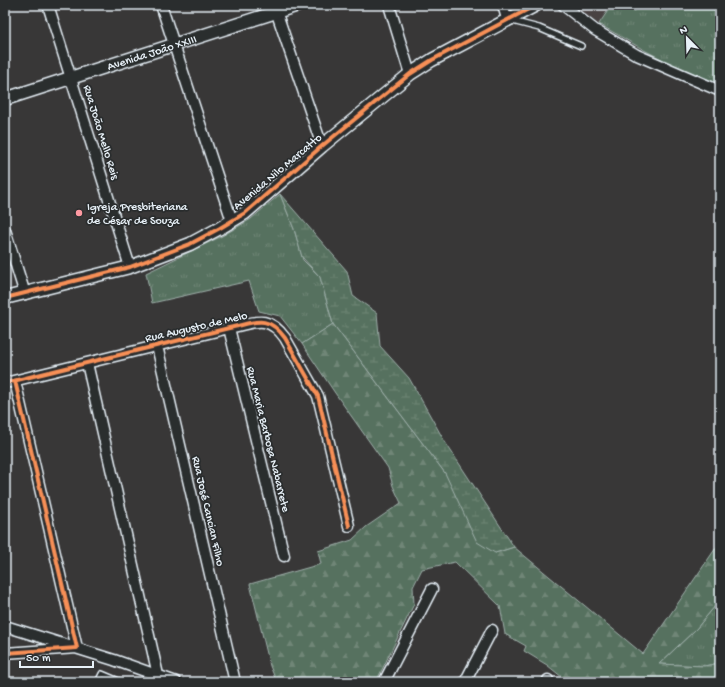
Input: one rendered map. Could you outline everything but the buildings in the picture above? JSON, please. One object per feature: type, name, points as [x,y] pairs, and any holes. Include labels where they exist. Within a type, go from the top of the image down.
[{"type":"street","name":"Rua João Mello Reis","points":[[48,5],[130,267]]},
{"type":"street","points":[[161,5],[232,221]]},
{"type":"street","name":"Avenida João XXIII","points":[[5,99],[173,45],[275,9],[298,5]]},
{"type":"street","points":[[388,5],[410,74]]},
{"type":"street","points":[[502,5],[507,19]]},
{"type":"street","name":"Avenida Nilo Marcatto","points":[[5,298],[130,267],[190,244],[232,221],[245,213],[322,146],[410,74],[432,60],[536,5]]},
{"type":"street","points":[[562,5],[595,30],[637,55],[720,91]]},
{"type":"street","points":[[275,9],[322,146]]},
{"type":"street","points":[[5,230],[25,294]]},
{"type":"street","name":"Rua Augusto de Melo","points":[[10,382],[228,328],[262,321],[268,322],[279,330],[285,338],[318,396],[349,526]]},
{"type":"street","name":"Rua Maria Barbosa Nabarrete","points":[[228,328],[284,556]]},
{"type":"street","name":"Rua José Cancian Filho","points":[[157,346],[235,682]]},
{"type":"street","points":[[87,363],[158,675]]},
{"type":"street","points":[[10,382],[77,648]]},
{"type":"street","points":[[384,682],[432,589]]},
{"type":"street","points":[[5,626],[77,648],[176,682]]},
{"type":"street","points":[[465,682],[492,630]]},
{"type":"street","points":[[5,653],[77,648]]},
{"type":"lane","points":[[507,19],[539,28],[581,46]]},
{"type":"lane","points":[[98,682],[102,674],[121,682]]},
{"type":"shaded area","points":[[575,5],[639,5],[635,11],[609,9],[599,24],[576,8]]},
{"type":"green space","points":[[639,5],[720,5],[720,84],[679,68],[599,24],[609,9],[627,6],[635,11]]},
{"type":"green space","points":[[280,194],[294,229],[303,260],[320,277],[333,324],[302,344],[280,316],[259,311],[249,281],[152,303],[146,273],[222,236],[251,219]]},
{"type":"green space","points":[[280,194],[347,271],[353,296],[377,313],[380,346],[409,378],[445,442],[514,547],[495,553],[477,542],[445,473],[333,324],[320,277],[302,257],[294,229]]},
{"type":"green space","points":[[333,324],[445,473],[495,553],[514,547],[643,654],[720,542],[720,600],[696,629],[659,664],[704,666],[720,663],[720,682],[568,682],[547,665],[524,651],[526,646],[505,634],[500,606],[455,562],[422,569],[413,587],[414,604],[376,682],[282,682],[275,678],[270,666],[250,584],[321,564],[318,551],[352,540],[366,527],[401,503],[393,486],[388,468],[302,344]]},
{"type":"green space","points":[[720,600],[720,663],[704,666],[659,664],[696,629]]},
{"type":"cycle path","points":[[5,298],[130,267],[190,244],[220,228],[245,213],[322,146],[410,74],[432,60],[536,5]]},
{"type":"cycle path","points":[[5,383],[253,322],[272,325],[285,338],[318,396],[349,526]]},
{"type":"cycle path","points":[[5,653],[77,648],[15,381]]},
{"type":"place","name":"Igreja Presbiteriana de César de Souza","points":[[79,213]]}]
